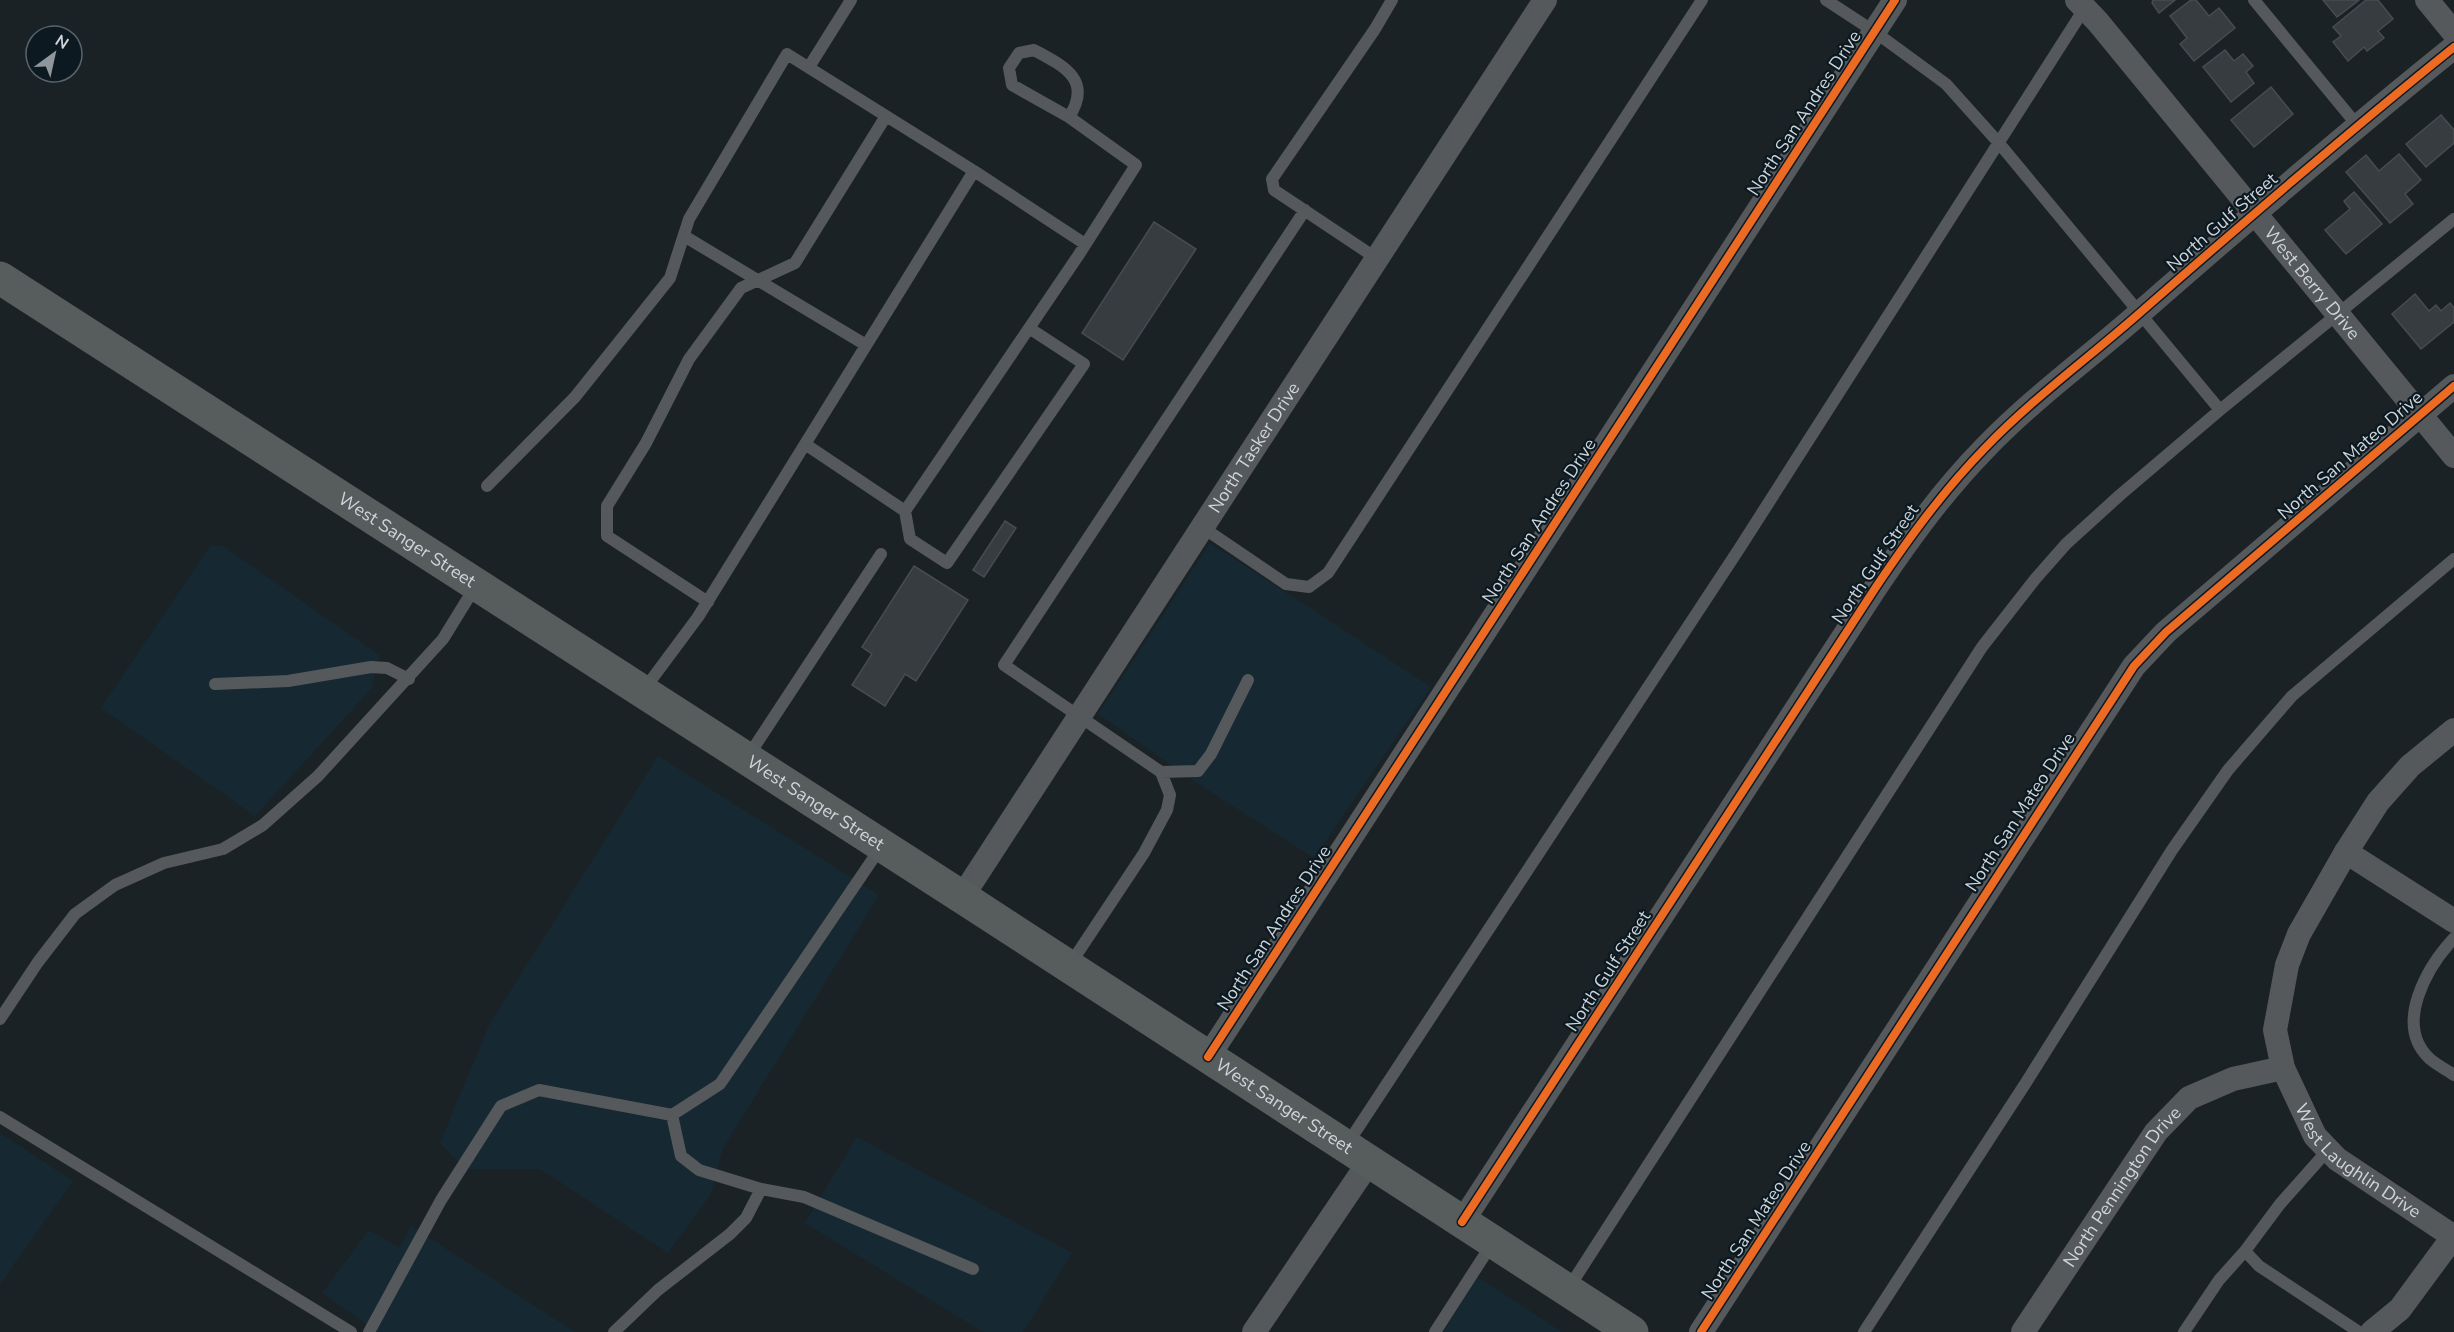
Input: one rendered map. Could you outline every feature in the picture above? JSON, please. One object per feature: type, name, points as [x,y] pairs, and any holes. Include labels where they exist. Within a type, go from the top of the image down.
[{"type":"main road","name":"West Sanger Street","points":[[0,278],[962,897],[1632,1332]]},
{"type":"street","name":"North Tasker Drive","points":[[962,897],[1545,0]]},
{"type":"street","name":"North San Andres Drive","points":[[1208,1057],[1895,0]]},
{"type":"street","points":[[2427,0],[2454,33]]},
{"type":"street","name":"West Berry Drive","points":[[2084,3],[2454,456]]},
{"type":"street","name":"North Gulf Street","points":[[1462,1222],[1918,524],[1986,447],[2254,213],[2357,125],[2454,47]]},
{"type":"street","name":"North San Mateo Drive","points":[[1701,1332],[2134,666],[2166,632],[2454,386]]},
{"type":"street","points":[[2283,1068],[2275,1030],[2287,965],[2299,934],[2378,802],[2410,766],[2454,730]]},
{"type":"street","points":[[2346,852],[2454,921]]},
{"type":"street","name":"West Laughlin Drive","points":[[2283,1068],[2315,1137],[2337,1159],[2454,1237]]},
{"type":"street","name":"North Pennington Drive","points":[[2023,1332],[2156,1132],[2172,1115],[2189,1098],[2233,1079],[2283,1068]]},
{"type":"street","points":[[1254,1332],[1358,1154]]},
{"type":"street","points":[[2372,1332],[2400,1309],[2454,1237]]},
{"type":"lane","points":[[809,67],[851,0]]},
{"type":"lane","points":[[1376,258],[1274,190],[1272,178],[1375,29],[1392,0]]},
{"type":"lane","points":[[1202,527],[1286,584],[1309,587],[1328,573],[1702,0]]},
{"type":"lane","points":[[1827,0],[1946,84],[1998,142],[2220,410]]},
{"type":"lane","points":[[2254,0],[2357,125]]},
{"type":"lane","points":[[1358,1154],[2084,3]]},
{"type":"lane","points":[[1029,328],[1084,364],[947,563],[910,539],[905,512],[1136,165],[1069,117],[1012,85],[1009,68],[1019,53],[1034,50],[1073,75],[1078,92],[1077,105],[1069,117]]},
{"type":"lane","points":[[487,486],[575,397],[670,278],[689,219],[787,54],[974,171],[1085,244]]},
{"type":"lane","points":[[708,602],[607,536],[607,506],[646,443],[689,359],[741,288],[795,263],[886,116]]},
{"type":"lane","points":[[642,692],[708,602],[974,171]]},
{"type":"lane","points":[[1068,967],[1144,853],[1167,810],[1170,795],[1161,772],[1004,665],[1305,210]]},
{"type":"lane","points":[[1568,1290],[1982,646],[2036,578],[2066,544],[2120,495],[2220,410],[2454,219]]},
{"type":"lane","points":[[684,236],[866,345]]},
{"type":"lane","points":[[805,444],[905,512]]},
{"type":"lane","points":[[747,759],[881,554]]},
{"type":"lane","points":[[1864,1332],[2027,1081],[2172,850],[2228,770],[2292,696],[2454,559]]},
{"type":"lane","points":[[0,1019],[38,962],[75,914],[115,885],[164,863],[223,849],[263,825],[318,776],[409,679],[443,639],[476,586]]},
{"type":"lane","points":[[215,684],[288,681],[371,667],[387,668],[409,679]]},
{"type":"lane","points":[[1161,772],[1198,771],[1211,754],[1248,680]]},
{"type":"lane","points":[[369,1332],[441,1200],[501,1107],[539,1090],[672,1115],[720,1084],[882,846]]},
{"type":"lane","points":[[2454,938],[2417,996],[2414,1030],[2430,1059],[2454,1075]]},
{"type":"lane","points":[[672,1115],[681,1156],[699,1170],[761,1189],[804,1197],[973,1269]]},
{"type":"lane","points":[[0,1117],[351,1332]]},
{"type":"lane","points":[[2184,1332],[2218,1280],[2245,1251],[2280,1204],[2328,1150]]},
{"type":"lane","points":[[614,1332],[658,1290],[730,1234],[746,1218],[761,1189]]},
{"type":"lane","points":[[1435,1332],[1494,1242]]},
{"type":"lane","points":[[2245,1251],[2259,1266],[2359,1332]]},
{"type":"shaded area","points":[[1210,543],[1431,687],[1314,858],[1194,781],[1098,714]]},
{"type":"shaded area","points":[[210,546],[223,546],[379,655],[372,688],[255,816],[101,708]]},
{"type":"shaded area","points":[[658,756],[879,895],[722,1150],[711,1194],[668,1253],[540,1169],[465,1169],[440,1143],[489,1025]]},
{"type":"shaded area","points":[[0,1133],[73,1181],[0,1284]]},
{"type":"shaded area","points":[[857,1137],[1072,1253],[1023,1332],[983,1332],[805,1223]]},
{"type":"shaded area","points":[[411,1226],[575,1332],[378,1332],[322,1293],[369,1230],[400,1248]]},
{"type":"shaded area","points":[[1478,1277],[1562,1332],[1443,1332]]},
{"type":"building","points":[[2153,0],[2175,0],[2159,13],[2152,3]]},
{"type":"building","points":[[2191,0],[2196,0],[2209,16],[2219,8],[2235,28],[2194,61],[2180,44],[2187,38],[2170,16]]},
{"type":"building","points":[[2323,0],[2359,0],[2337,17]]},
{"type":"building","points":[[2366,0],[2378,0],[2393,19],[2378,31],[2384,38],[2367,51],[2364,47],[2348,61],[2333,42],[2341,36],[2333,27]]},
{"type":"building","points":[[2225,50],[2234,61],[2243,54],[2253,66],[2246,72],[2254,83],[2231,102],[2203,67]]},
{"type":"building","points":[[2271,87],[2293,114],[2254,147],[2231,120]]},
{"type":"building","points":[[2441,115],[2454,130],[2454,143],[2426,167],[2406,144]]},
{"type":"building","points":[[2399,154],[2421,180],[2405,194],[2413,204],[2390,223],[2346,172],[2366,155],[2379,171]]},
{"type":"building","points":[[2354,192],[2382,224],[2346,254],[2325,230],[2350,209],[2344,201]]},
{"type":"building","points":[[1154,222],[1196,249],[1123,360],[1082,333]]},
{"type":"building","points":[[2415,294],[2429,311],[2436,305],[2441,311],[2450,303],[2454,308],[2454,322],[2421,349],[2392,314]]},
{"type":"building","points":[[1005,521],[1016,528],[984,577],[973,570]]},
{"type":"building","points":[[914,566],[968,600],[916,681],[905,674],[885,706],[852,685],[872,654],[862,647]]},
{"type":"cycle path","points":[[1208,1057],[1895,0]]},
{"type":"cycle path","points":[[1462,1222],[1876,587],[1914,533],[1955,481],[2003,430],[2042,395],[2336,144],[2454,47]]},
{"type":"cycle path","points":[[1701,1332],[2134,666],[2166,632],[2454,386]]}]
